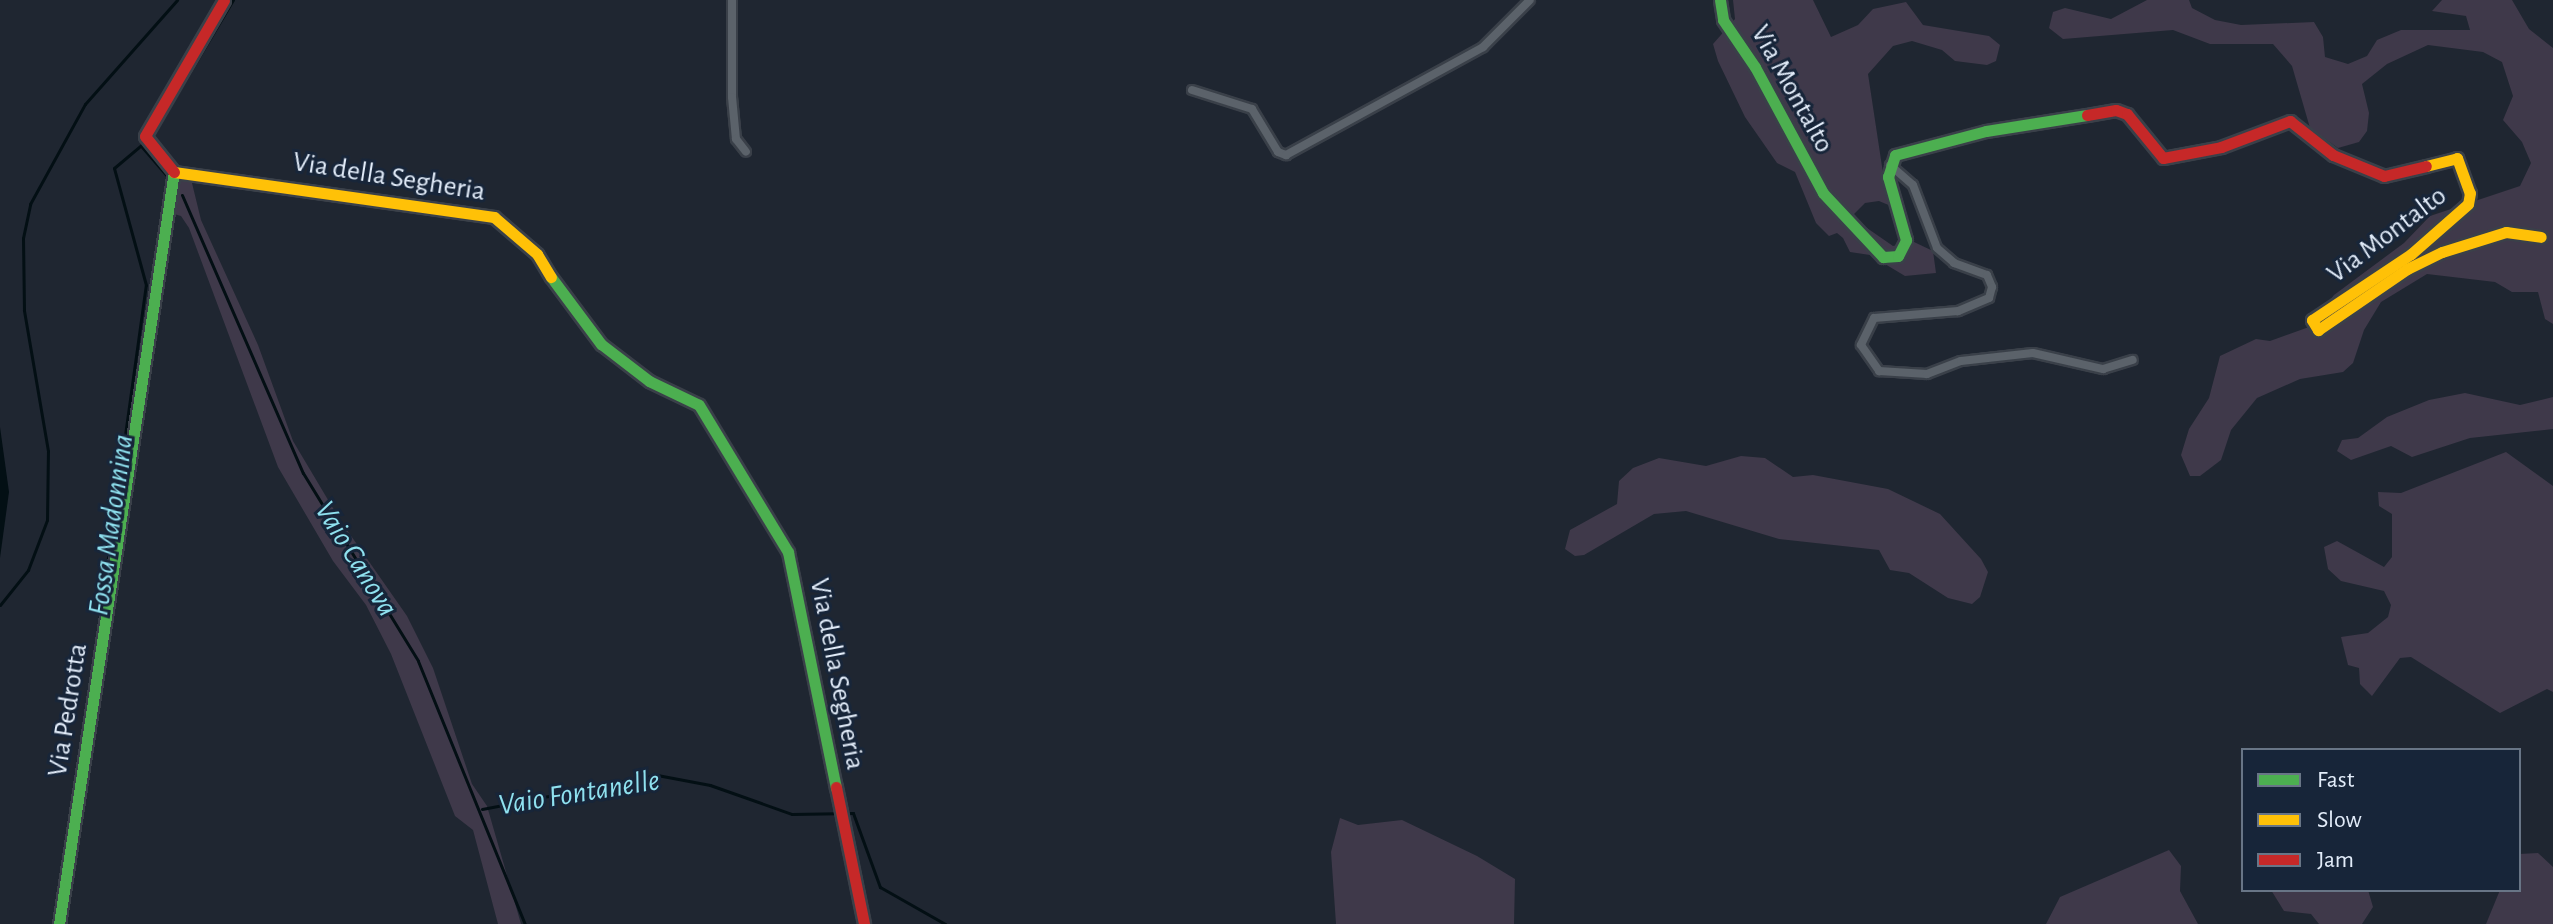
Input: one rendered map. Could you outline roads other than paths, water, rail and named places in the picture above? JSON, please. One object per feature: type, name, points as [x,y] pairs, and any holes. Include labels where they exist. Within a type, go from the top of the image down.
[{"type":"street","points":[[174,172],[145,136],[224,0]]},
{"type":"street","points":[[732,0],[732,97],[736,139],[746,152]]},
{"type":"street","points":[[1192,90],[1252,109],[1278,152],[1286,155],[1483,47],[1530,0]]},
{"type":"street","name":"Via Montalto","points":[[1720,0],[1723,20],[1755,67],[1823,193],[1883,257],[1898,256],[1906,240],[1890,195],[1890,164],[1909,148],[2116,110],[2127,114],[2163,158],[2221,147],[2290,121],[2333,155],[2384,176],[2457,158],[2470,193],[2468,204],[2411,254],[2312,320],[2318,330],[2407,269],[2442,252],[2506,232],[2541,237]]},
{"type":"street","points":[[1890,164],[1913,185],[1937,248],[1954,263],[1987,275],[1992,287],[1989,298],[1958,311],[1874,318],[1861,345],[1879,371],[1927,374],[1961,361],[2033,353],[2103,369],[2133,360]]},
{"type":"street","name":"Via Pedrotta","points":[[59,924],[174,172]]},
{"type":"street","name":"Via della Segheria","points":[[174,172],[494,217],[537,254],[570,309],[601,344],[649,381],[699,405],[788,552],[864,924]]},
{"type":"waterway","points":[[0,605],[28,570],[47,520],[48,451],[24,310],[23,238],[30,204],[85,104],[177,0]]},
{"type":"waterway","name":"Fossa Madonnina","points":[[153,134],[233,0]]},
{"type":"waterway","name":"Fossa Madonnina","points":[[97,637],[146,285],[114,168],[144,143]]},
{"type":"waterway","name":"Vaio Canova","points":[[142,147],[166,175]]},
{"type":"waterway","name":"Vaio Canova","points":[[182,195],[303,473],[418,661],[525,924]]},
{"type":"waterway","name":"Fossa Madonnina","points":[[53,924],[79,755]]},
{"type":"waterway","name":"Vaio Fontanelle","points":[[482,809],[657,775],[710,785],[792,814],[853,813],[880,887],[945,924]]}]
